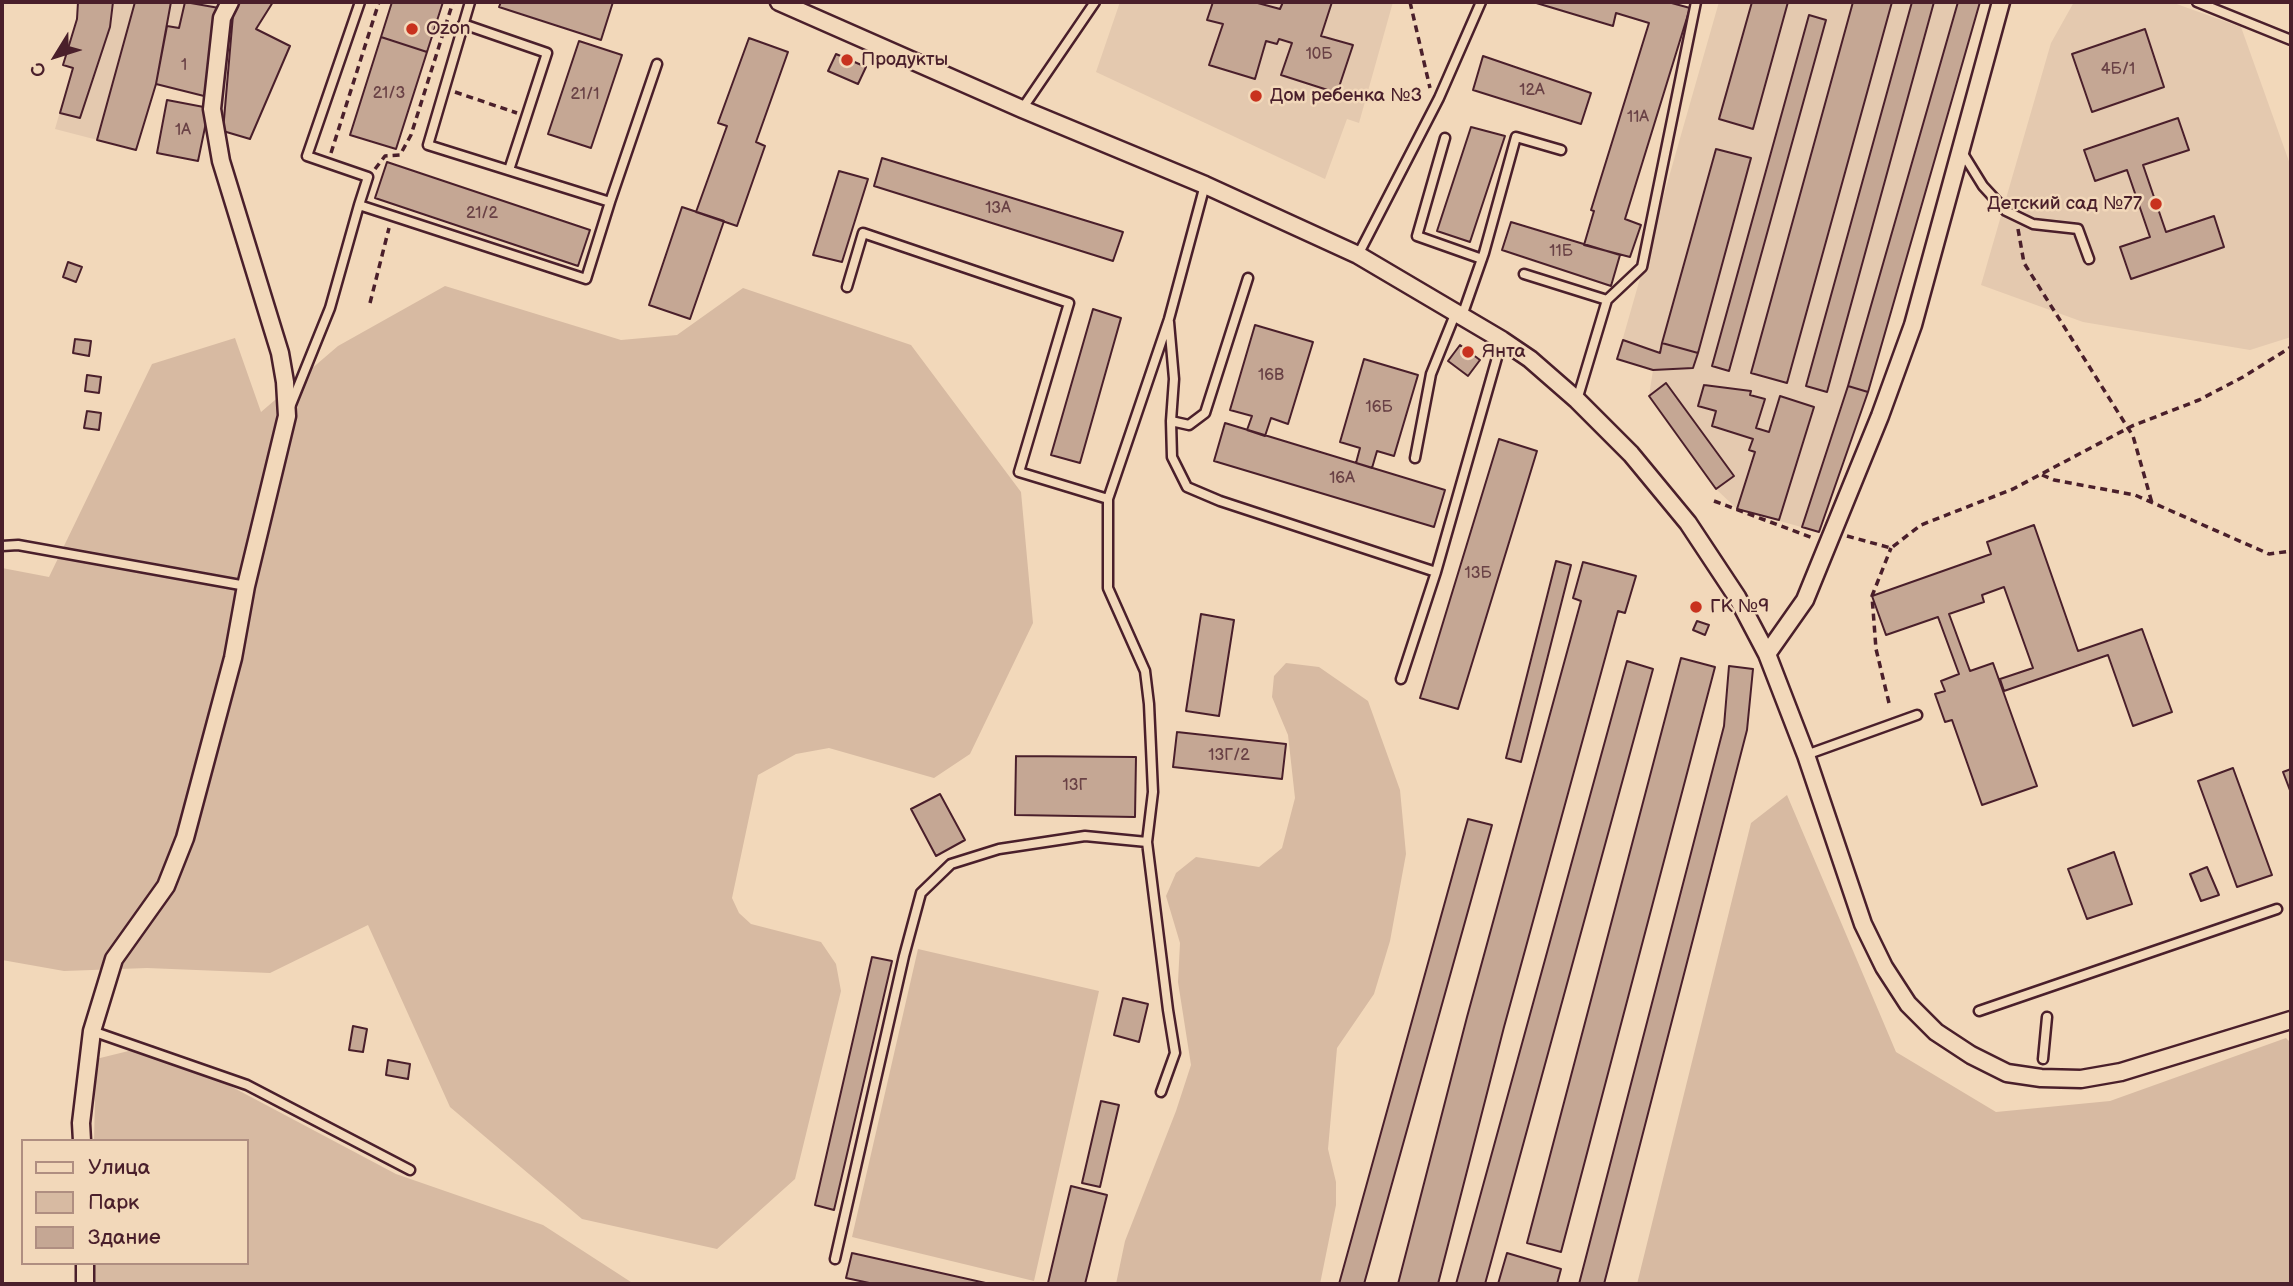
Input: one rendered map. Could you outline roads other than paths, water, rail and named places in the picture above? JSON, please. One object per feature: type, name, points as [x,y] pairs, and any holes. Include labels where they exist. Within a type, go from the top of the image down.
[{"type":"street","points":[[82,1139],[81,1123],[92,1031],[114,959],[166,886],[185,838],[233,659],[246,586],[286,416],[285,382],[280,353],[221,161],[212,109],[222,18],[230,2]]},
{"type":"street","points":[[779,2],[801,6],[1022,108],[1205,185],[1358,256],[1502,340],[1530,359],[1577,400],[1631,454],[1688,523],[1737,597],[1767,654],[1806,755],[1863,925],[1884,967],[1908,1004],[1936,1032],[1971,1055],[2007,1073],[2041,1078],[2081,1079],[2121,1072],[2291,1020]]},
{"type":"street","points":[[1767,654],[1805,600],[1880,416],[1913,325],[2001,2]]},
{"type":"street","points":[[85,1265],[85,1284]]},
{"type":"lane","points":[[286,416],[330,308],[368,177],[307,156],[360,2]]},
{"type":"lane","points":[[470,2],[428,145],[610,202]]},
{"type":"lane","points":[[1022,108],[1095,2]]},
{"type":"lane","points":[[1358,256],[1435,107],[1481,2]]},
{"type":"lane","points":[[1577,400],[1607,300],[1642,267],[1696,2]]},
{"type":"lane","points":[[2197,2],[2291,40]]},
{"type":"lane","points":[[463,23],[547,53],[509,170]]},
{"type":"lane","points":[[359,205],[586,279],[657,64]]},
{"type":"lane","points":[[1415,458],[1431,373],[1482,259],[1516,137],[1561,150]]},
{"type":"lane","points":[[1445,138],[1417,236],[1482,259]]},
{"type":"lane","points":[[1960,149],[1983,186],[2006,211],[2033,224],[2078,229],[2089,259]]},
{"type":"lane","points":[[1161,1092],[1175,1053],[1147,842],[1153,792],[1149,704],[1145,671],[1108,588],[1108,499],[1169,319],[1205,185]]},
{"type":"lane","points":[[847,287],[863,233],[1069,303],[1019,472],[1108,499]]},
{"type":"lane","points":[[1524,274],[1607,300]]},
{"type":"lane","points":[[1171,421],[1189,425],[1205,413],[1248,278]]},
{"type":"lane","points":[[1169,319],[1174,379],[1172,457],[1187,487],[1220,501],[1436,572]]},
{"type":"lane","points":[[1401,679],[1436,572],[1502,340]]},
{"type":"lane","points":[[2,545],[18,545],[246,586]]},
{"type":"lane","points":[[1806,755],[1917,715]]},
{"type":"lane","points":[[835,1259],[904,956],[921,893],[951,864],[999,849],[1085,836],[1147,842]]},
{"type":"lane","points":[[1979,1011],[2277,909]]},
{"type":"lane","points":[[2043,1059],[2047,1017]]},
{"type":"lane","points":[[92,1031],[247,1085],[410,1170]]},
{"type":"place","name":"Ozon","points":[[412,29]]},
{"type":"place","name":"Продукты","points":[[847,60]]},
{"type":"place","name":"Дом ребенка №3","points":[[1256,96]]},
{"type":"place","name":"Детский сад №77","points":[[2156,204]]},
{"type":"place","name":"Янта","points":[[1468,352]]},
{"type":"place","name":"ГК №9","points":[[1696,607]]}]
